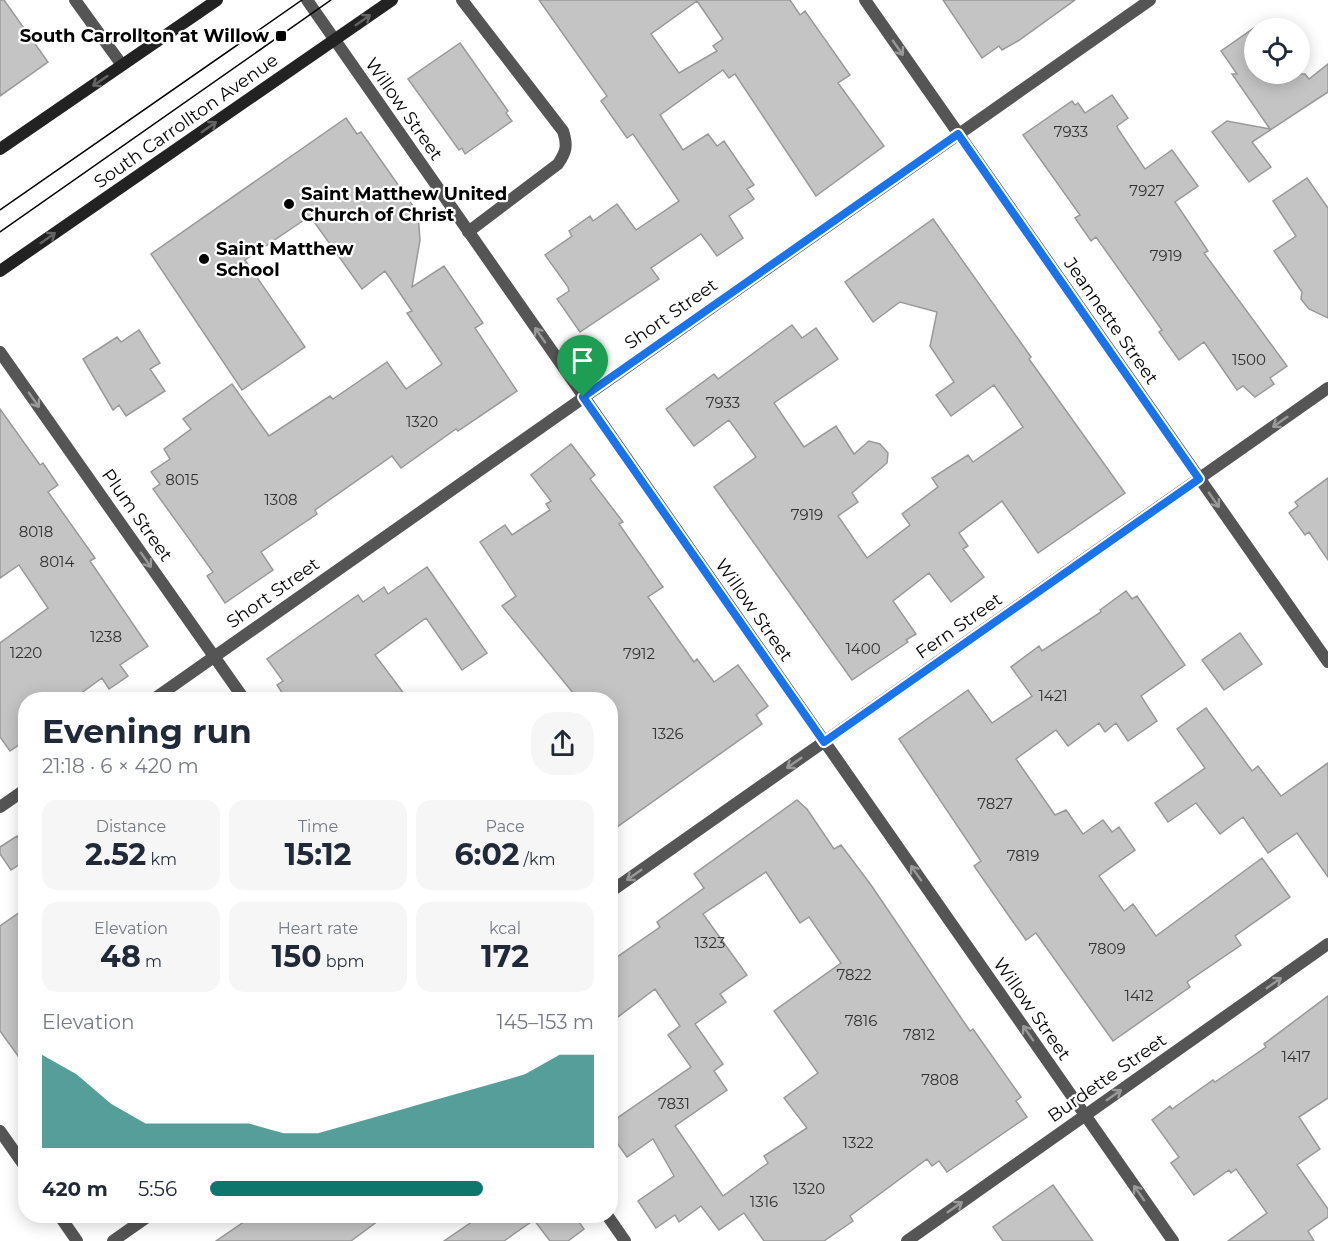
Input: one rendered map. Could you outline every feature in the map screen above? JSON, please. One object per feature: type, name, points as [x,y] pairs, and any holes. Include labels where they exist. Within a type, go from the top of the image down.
[{"type":"main road","points":[[0,149],[218,0]]},
{"type":"main road","name":"South Carrollton Avenue","points":[[0,271],[392,0]]},
{"type":"street","points":[[75,0],[122,65]]},
{"type":"street","name":"Willow Street","points":[[307,0],[1173,1241]]},
{"type":"street","points":[[462,0],[563,131],[567,142],[566,151],[558,164],[468,232]]},
{"type":"street","name":"Jeannette Street","points":[[865,0],[1328,662]]},
{"type":"street","name":"Short Street","points":[[164,692],[1150,0]]},
{"type":"street","name":"Plum Street","points":[[0,352],[239,692]]},
{"type":"street","name":"Fern Street","points":[[618,886],[1328,388]]},
{"type":"street","points":[[0,807],[18,795]]},
{"type":"street","name":"Burdette Street","points":[[907,1241],[1328,944]]},
{"type":"street","points":[[0,1131],[18,1157]]},
{"type":"street","points":[[65,1223],[77,1241]]},
{"type":"street","points":[[113,1241],[139,1223]]},
{"type":"street","points":[[613,1223],[625,1241]]},
{"type":"building","points":[[0,0],[4,0],[48,62],[0,96]]},
{"type":"building","points":[[539,0],[790,0],[800,15],[805,11],[850,75],[838,83],[884,146],[816,196],[735,74],[729,78],[723,70],[660,115],[683,150],[708,134],[717,146],[724,141],[754,185],[747,189],[754,199],[729,216],[743,238],[717,256],[701,234],[651,268],[659,279],[580,332],[557,299],[569,291],[568,287],[545,255],[572,236],[569,231],[590,216],[593,221],[617,204],[636,230],[679,201],[633,134],[627,138],[601,101],[607,96]],"holes":[[[697,1],[723,39],[713,46],[717,51],[679,73],[651,34]]]},
{"type":"building","points":[[943,0],[1075,0],[1018,41],[1002,50],[999,46],[982,58]]},
{"type":"building","points":[[1244,35],[1244,84],[1310,84],[1310,78],[1328,64],[1328,92],[1252,142],[1271,167],[1249,182],[1212,132],[1227,121],[1270,129],[1232,74],[1237,74],[1221,51]]},
{"type":"building","points":[[460,43],[508,111],[506,113],[512,121],[465,154],[462,148],[459,150],[408,79]]},
{"type":"building","points":[[1112,95],[1128,118],[1117,126],[1118,129],[1145,169],[1172,150],[1198,186],[1175,202],[1208,251],[1204,253],[1287,366],[1270,378],[1274,384],[1255,397],[1243,386],[1237,390],[1204,342],[1179,360],[1159,332],[1162,330],[1096,237],[1091,241],[1075,218],[1080,215],[1023,135],[1072,101],[1075,105],[1078,103],[1085,113]]},
{"type":"building","points":[[346,118],[357,134],[361,132],[418,213],[420,240],[412,287],[444,266],[483,323],[475,328],[517,391],[458,431],[456,429],[401,468],[392,456],[315,510],[317,514],[261,552],[273,570],[225,603],[207,576],[213,572],[153,489],[160,484],[151,472],[170,459],[164,449],[191,429],[183,419],[232,384],[269,436],[330,396],[333,399],[387,362],[406,389],[442,364],[407,313],[412,311],[385,271],[362,289],[310,216],[245,260],[305,347],[242,390],[151,254]]},
{"type":"building","points":[[1307,178],[1328,208],[1328,318],[1309,309],[1301,299],[1302,292],[1274,251],[1296,236],[1273,201]]},
{"type":"building","points":[[933,219],[1125,493],[1038,553],[1002,501],[959,533],[968,546],[963,549],[984,577],[951,602],[929,573],[893,601],[916,634],[906,640],[908,642],[852,680],[714,487],[756,457],[729,420],[694,446],[666,409],[714,374],[718,379],[792,325],[802,338],[816,328],[838,359],[774,403],[804,447],[836,426],[854,454],[869,441],[880,444],[888,453],[887,463],[852,493],[858,502],[838,516],[867,558],[910,525],[902,514],[938,487],[932,478],[968,455],[973,462],[1023,427],[994,385],[951,416],[936,395],[954,382],[930,346],[937,312],[900,302],[873,322],[845,282]]},
{"type":"building","points":[[139,330],[160,363],[150,369],[165,391],[126,416],[119,405],[113,410],[83,359],[117,337],[121,342]]},
{"type":"building","points":[[0,409],[40,465],[43,463],[58,485],[48,492],[95,558],[90,561],[148,646],[120,665],[128,676],[109,689],[102,678],[83,692],[18,692],[18,746],[10,751],[0,737],[0,643],[48,608],[19,565],[0,578]]},
{"type":"building","points":[[571,444],[595,475],[590,479],[623,522],[619,524],[663,587],[648,597],[694,662],[697,659],[714,682],[738,665],[768,706],[756,715],[762,724],[618,826],[618,692],[572,692],[502,606],[516,596],[480,542],[505,525],[512,535],[550,510],[546,504],[551,501],[531,475]]},
{"type":"building","points":[[1328,478],[1328,560],[1309,532],[1305,535],[1289,513],[1298,506],[1295,502]]},
{"type":"building","points":[[427,567],[487,653],[462,670],[426,618],[375,655],[403,692],[282,692],[277,685],[283,681],[267,659],[358,595],[363,602],[384,587],[388,594]]},
{"type":"building","points":[[1126,591],[1132,599],[1137,596],[1185,665],[1141,696],[1157,721],[1128,741],[1116,723],[1105,732],[1099,723],[1068,746],[1056,730],[1016,759],[1055,815],[1066,810],[1083,834],[1103,820],[1112,832],[1119,827],[1135,850],[1099,876],[1124,911],[1133,904],[1156,936],[1262,858],[1290,897],[1235,936],[1241,945],[1187,982],[1190,987],[1113,1041],[1036,933],[1026,940],[974,866],[981,861],[899,739],[968,690],[992,723],[1032,696],[1011,667],[1039,646],[1042,651],[1101,612],[1100,610]]},
{"type":"building","points":[[1240,633],[1262,664],[1224,690],[1202,660]]},
{"type":"building","points":[[1206,708],[1252,771],[1258,766],[1281,796],[1328,763],[1328,877],[1297,833],[1268,853],[1243,817],[1220,834],[1196,803],[1168,822],[1155,803],[1205,768],[1177,729]]},
{"type":"building","points":[[797,800],[807,809],[834,849],[841,845],[871,885],[970,1031],[973,1029],[1021,1097],[1016,1101],[1027,1117],[947,1172],[939,1161],[932,1166],[927,1159],[850,1216],[853,1221],[824,1241],[764,1241],[744,1213],[719,1230],[701,1206],[679,1222],[675,1215],[656,1228],[638,1201],[674,1176],[653,1139],[627,1157],[618,1144],[618,1117],[691,1067],[668,1035],[680,1026],[655,989],[618,1017],[618,956],[660,927],[657,922],[704,888],[694,874]],"holes":[[[766,872],[800,923],[809,917],[841,963],[774,1011],[818,1073],[784,1098],[807,1128],[764,1156],[768,1163],[723,1196],[675,1126],[727,1090],[714,1071],[723,1064],[695,1024],[726,1002],[720,994],[747,975],[703,914]]]},
{"type":"building","points":[[17,836],[18,865],[11,870],[0,854],[0,847]]},
{"type":"building","points":[[18,914],[18,1056],[0,1031],[0,926]]},
{"type":"building","points":[[1328,996],[1328,1098],[1299,1117],[1320,1149],[1297,1165],[1328,1209],[1328,1217],[1308,1231],[1314,1241],[1228,1241],[1267,1213],[1236,1169],[1231,1173],[1229,1170],[1194,1195],[1171,1163],[1179,1157],[1152,1120],[1170,1106],[1172,1109],[1266,1047],[1264,1044]]},
{"type":"building","points":[[1053,1185],[1093,1241],[1003,1241],[993,1227]]},
{"type":"building","points":[[242,1223],[375,1223],[351,1241],[216,1241]]},
{"type":"building","points":[[470,1223],[530,1223],[504,1241],[444,1241]]},
{"type":"building","points":[[536,1223],[580,1223],[584,1229],[568,1241],[550,1241]]},
{"type":"tram line","points":[[0,210],[302,0]]},
{"type":"tram line","points":[[0,232],[331,0]]},
{"type":"place","name":"South Carrollton at Willow","points":[[281,36]]},
{"type":"place","name":"Saint Matthew United Church of Christ","points":[[289,204]]},
{"type":"place","name":"Saint Matthew School","points":[[204,259]]},
{"type":"route","points":[[958,134],[1199,479],[824,742],[583,397],[958,134]]}]
